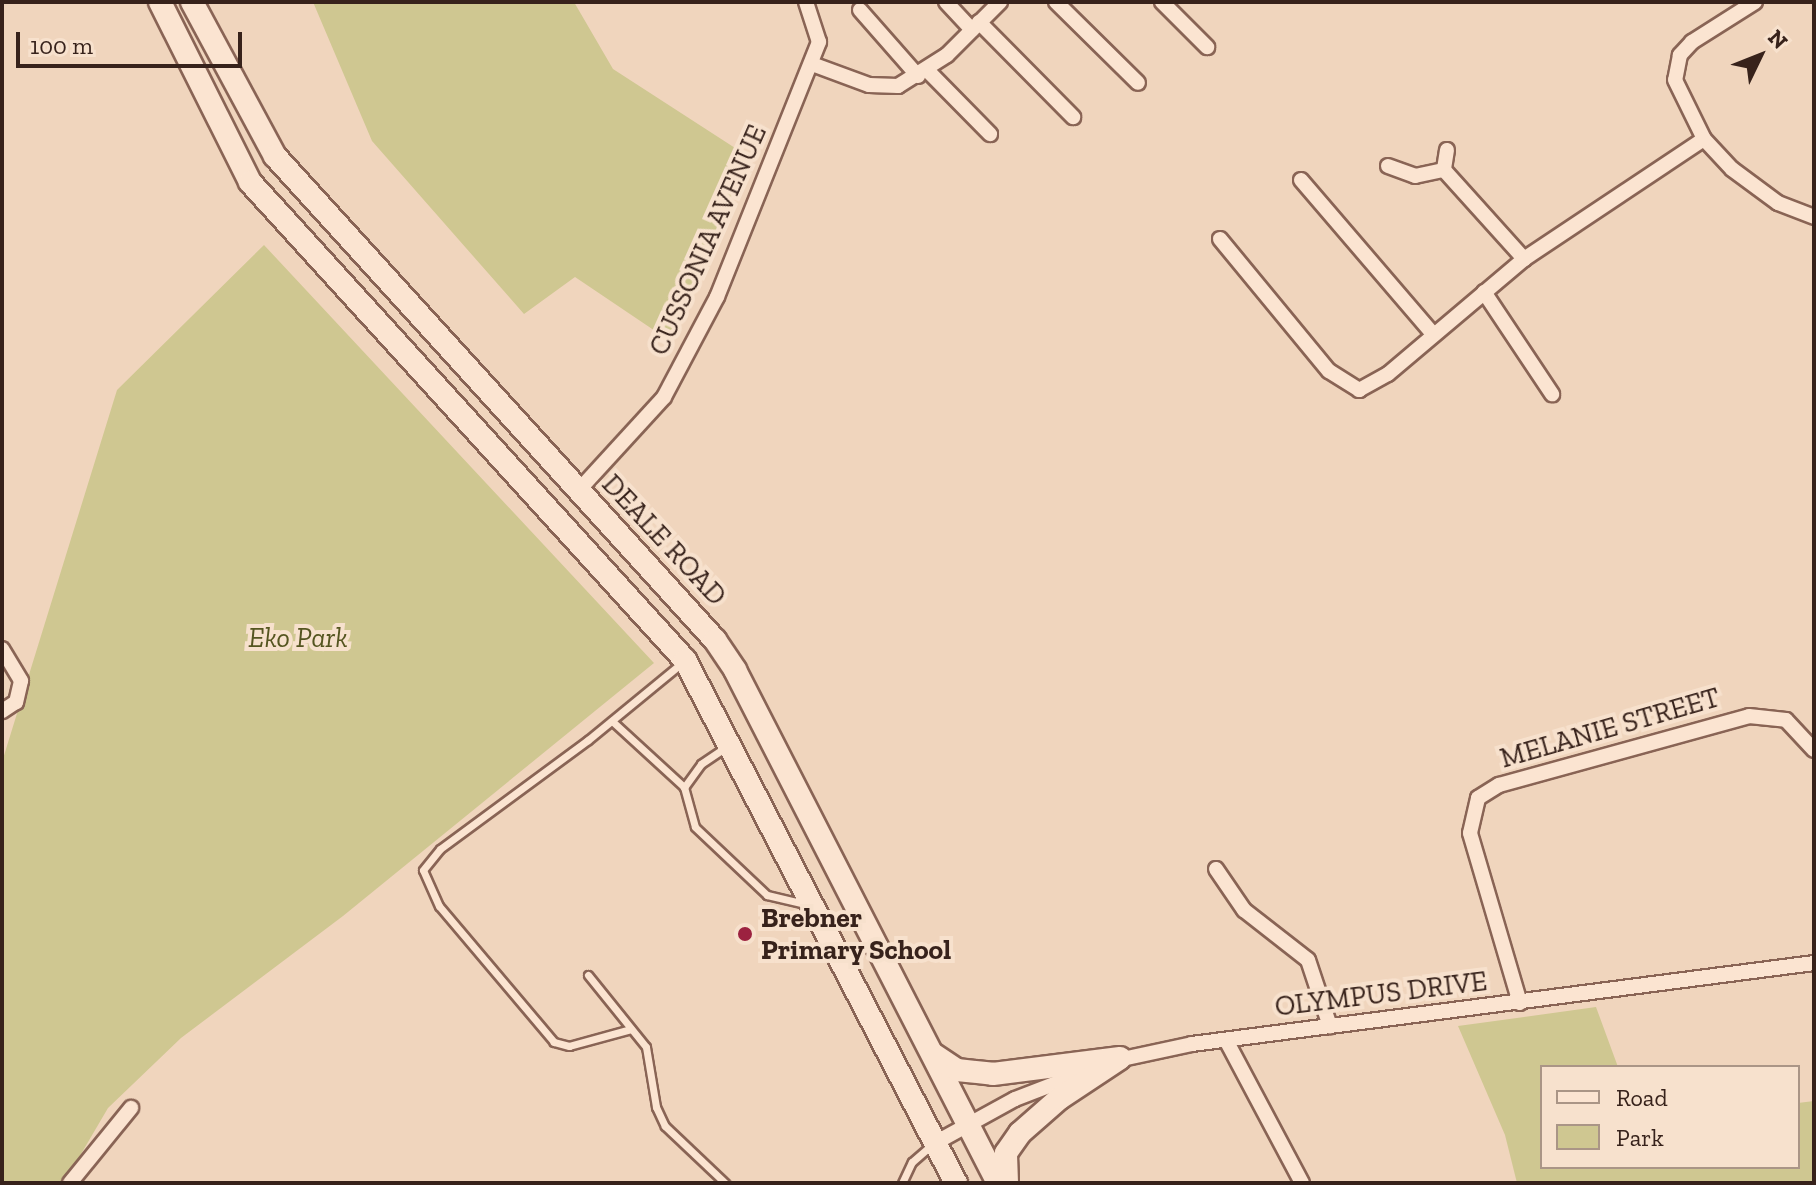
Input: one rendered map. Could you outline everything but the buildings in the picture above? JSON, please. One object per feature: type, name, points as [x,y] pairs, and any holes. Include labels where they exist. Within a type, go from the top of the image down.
[{"type":"street","points":[[160,2],[250,182],[685,660],[732,743],[956,1183]]},
{"type":"street","name":"DEALE ROAD","points":[[192,2],[275,156],[715,640],[998,1183]]},
{"type":"street","name":"CUSSONIA AVENUE","points":[[578,491],[664,397],[694,347],[812,64],[818,28],[806,2]]},
{"type":"street","points":[[946,2],[1073,117]]},
{"type":"street","points":[[812,64],[884,87],[923,73],[1000,2]]},
{"type":"street","points":[[1056,2],[1138,83]]},
{"type":"street","points":[[1162,2],[1207,47]]},
{"type":"street","points":[[1755,2],[1692,42],[1674,69],[1704,139],[1746,182],[1814,217]]},
{"type":"street","points":[[860,10],[990,134]]},
{"type":"street","points":[[1220,239],[1329,371],[1349,387],[1371,386],[1524,259],[1704,139]]},
{"type":"street","points":[[1444,170],[1447,150]]},
{"type":"street","points":[[1388,166],[1415,176],[1444,170]]},
{"type":"street","points":[[1444,170],[1524,259]]},
{"type":"street","points":[[1301,180],[1433,334]]},
{"type":"street","points":[[357,303],[384,278]]},
{"type":"street","points":[[1484,292],[1552,394]]},
{"type":"street","points":[[533,495],[554,505],[578,491]]},
{"type":"street","points":[[578,491],[577,520],[586,550]]},
{"type":"street","points":[[2,649],[21,681],[16,702],[2,711]]},
{"type":"street","name":"MELANIE STREET","points":[[1520,1003],[1470,833],[1478,798],[1499,785],[1749,716],[1786,720],[1814,750]]},
{"type":"street","points":[[778,833],[808,814]]},
{"type":"street","points":[[1216,869],[1244,910],[1308,960],[1330,1026]]},
{"type":"street","name":"OLYMPUS DRIVE","points":[[935,1143],[1015,1099],[1120,1058],[1226,1040],[1814,963]]},
{"type":"street","points":[[905,1004],[931,1052],[957,1070],[993,1074],[1120,1058]]},
{"type":"street","points":[[1226,1040],[1302,1183]]},
{"type":"street","points":[[1007,1183],[1006,1153],[1020,1133],[1060,1098],[1120,1058]]},
{"type":"street","points":[[70,1183],[131,1108]]},
{"type":"lane","points":[[631,1029],[569,1046],[554,1042],[439,906],[423,875],[424,865],[440,849],[612,721],[685,660]]},
{"type":"lane","points":[[612,721],[684,787],[695,827],[745,876],[781,902],[815,905]]},
{"type":"lane","points":[[684,787],[701,764],[732,743]]},
{"type":"lane","points":[[588,975],[653,1062],[660,1117],[725,1183]]},
{"type":"lane","points":[[902,1183],[912,1162],[935,1143]]},
{"type":"green space","points":[[313,2],[574,2],[613,69],[749,157],[670,341],[575,277],[524,314],[372,141]]},
{"type":"green space","name":"Eko Park","points":[[264,245],[654,663],[343,916],[181,1038],[108,1108],[64,1183],[2,1183],[2,762],[117,390]]},
{"type":"green space","points":[[1596,1007],[1617,1065],[1540,1065],[1540,1169],[1800,1169],[1800,1103],[1814,1101],[1814,1183],[1517,1183],[1505,1135],[1458,1026]]},
{"type":"place","name":"Brebner Primary School","points":[[745,934]]}]
